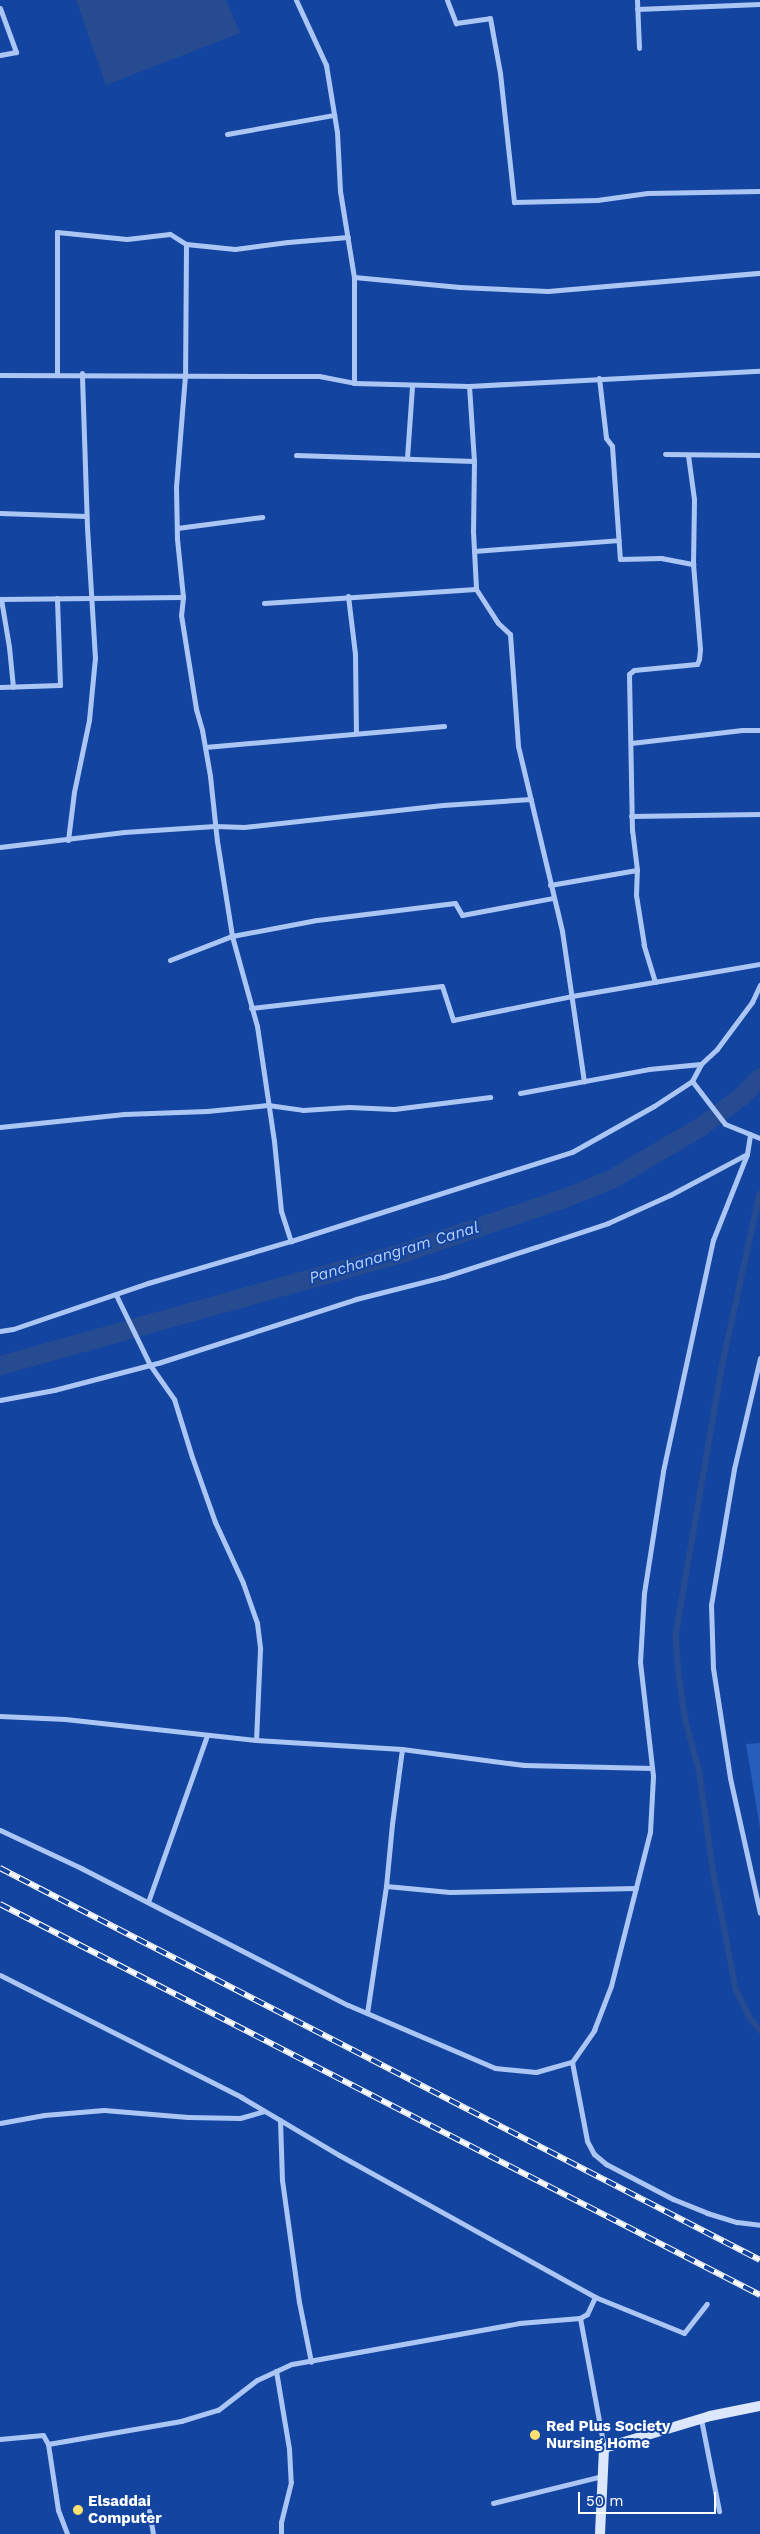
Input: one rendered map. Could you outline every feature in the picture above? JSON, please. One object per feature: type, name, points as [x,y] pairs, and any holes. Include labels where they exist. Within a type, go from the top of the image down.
[{"type":"street","points":[[296,0],[326,65],[334,115],[340,191],[354,277],[354,383]]},
{"type":"street","points":[[447,0],[456,23],[490,18],[500,73],[514,202],[597,200],[648,193],[760,191]]},
{"type":"street","points":[[637,0],[638,48]]},
{"type":"street","points":[[637,9],[760,4]]},
{"type":"street","points":[[0,8],[16,52],[0,55]]},
{"type":"street","points":[[226,134],[334,115]]},
{"type":"street","points":[[57,374],[57,232],[127,238],[170,234],[186,244],[235,249],[348,237]]},
{"type":"street","points":[[186,244],[185,375],[176,487],[177,528],[183,597],[181,615],[191,679],[205,747],[232,936],[264,1066],[281,1211],[291,1241]]},
{"type":"street","points":[[354,277],[460,287],[548,291],[760,273]]},
{"type":"street","points":[[0,374],[82,373],[319,376],[354,383],[469,386],[760,371]]},
{"type":"street","points":[[68,840],[74,792],[88,720],[95,658],[86,516],[82,373]]},
{"type":"street","points":[[599,378],[606,438],[612,446],[620,559],[661,558],[693,564]]},
{"type":"street","points":[[407,458],[412,386]]},
{"type":"street","points":[[469,386],[474,460],[476,589],[498,623],[510,634],[518,746],[562,931],[584,1082]]},
{"type":"street","points":[[665,454],[760,456]]},
{"type":"street","points":[[655,982],[639,918],[636,895],[637,870],[631,816],[630,672],[697,664],[699,659],[700,649],[693,564],[694,499],[688,454]]},
{"type":"street","points":[[296,455],[474,460]]},
{"type":"street","points":[[0,513],[86,516]]},
{"type":"street","points":[[177,528],[262,517]]},
{"type":"street","points":[[474,551],[619,540]]},
{"type":"street","points":[[264,603],[476,589]]},
{"type":"street","points":[[348,596],[355,654],[356,732]]},
{"type":"street","points":[[13,687],[10,648],[1,599],[183,597]]},
{"type":"street","points":[[0,687],[60,685],[57,598]]},
{"type":"street","points":[[205,747],[356,732],[444,726]]},
{"type":"street","points":[[631,743],[742,730],[760,730]]},
{"type":"street","points":[[0,847],[124,832],[216,826],[244,827],[443,805],[531,799]]},
{"type":"street","points":[[631,816],[760,814]]},
{"type":"street","points":[[550,885],[637,870]]},
{"type":"street","points":[[170,960],[232,936],[317,920],[455,903],[462,915],[553,898]]},
{"type":"street","points":[[251,1008],[442,986],[453,1020],[572,996],[760,964]]},
{"type":"street","points":[[0,1331],[13,1329],[116,1294],[572,1152],[654,1106],[692,1081],[701,1064],[717,1049],[752,1002],[760,985]]},
{"type":"street","points":[[520,1093],[649,1069],[701,1064]]},
{"type":"street","points":[[692,1081],[703,1092],[725,1124],[759,1138]]},
{"type":"street","points":[[0,1127],[124,1114],[207,1111],[268,1105],[303,1110],[349,1107],[394,1109],[490,1097]]},
{"type":"street","points":[[0,1830],[148,1902],[367,2013],[494,2068],[536,2072],[572,2062],[594,2030],[611,1986],[650,1832],[652,1768],[640,1662],[644,1593],[663,1472],[713,1240],[747,1154],[750,1134]]},
{"type":"street","points":[[0,1400],[54,1390],[150,1365],[356,1299],[443,1277],[608,1222],[670,1195],[747,1154]]},
{"type":"street","points":[[116,1294],[150,1365],[174,1399],[212,1513],[244,1583],[257,1623],[260,1648],[256,1740]]},
{"type":"street","points":[[760,1358],[734,1469],[711,1605],[713,1668],[721,1723],[730,1778],[760,1914]]},
{"type":"street","points":[[0,1716],[65,1719],[256,1740],[402,1749],[464,1759],[524,1765],[652,1768]]},
{"type":"street","points":[[148,1902],[207,1735]]},
{"type":"street","points":[[367,2013],[386,1886],[402,1749]]},
{"type":"street","points":[[386,1886],[450,1892],[636,1888]]},
{"type":"street","points":[[0,1975],[232,2092],[595,2297],[684,2333],[707,2304]]},
{"type":"street","points":[[572,2062],[587,2141],[594,2154],[606,2164],[673,2199],[737,2222],[760,2225]]},
{"type":"street","points":[[0,2123],[44,2115],[104,2110],[188,2118],[240,2118],[264,2111]]},
{"type":"street","points":[[280,2120],[282,2180],[299,2302],[311,2362]]},
{"type":"street","points":[[48,2444],[180,2421],[218,2410],[258,2380],[292,2364],[519,2323],[580,2318],[587,2314],[595,2297]]},
{"type":"street","points":[[580,2318],[604,2448],[600,2534]]},
{"type":"street","points":[[276,2371],[289,2449],[291,2482],[281,2522],[281,2534]]},
{"type":"street","points":[[604,2448],[701,2419],[760,2406]]},
{"type":"street","points":[[701,2419],[719,2511]]},
{"type":"street","points":[[0,2439],[43,2436],[48,2444],[58,2510],[67,2534]]},
{"type":"street","points":[[494,2503],[603,2476]]},
{"type":"street","points":[[149,2512],[153,2534]]},
{"type":"shaded area","points":[[76,0],[226,0],[240,33],[106,85]]},
{"type":"shaded area","points":[[760,1743],[760,1828],[746,1744]]},
{"type":"waterway","name":"Panchanangram Canal","points":[[0,1365],[407,1251],[561,1199],[611,1179],[701,1126],[741,1096],[760,1077]]},
{"type":"waterway","points":[[760,1194],[723,1363],[676,1635],[679,1675],[686,1722],[700,1773],[713,1869],[736,1989],[750,2018],[760,2030]]},
{"type":"railway","points":[[0,1868],[760,2260]]},
{"type":"railway","points":[[0,1904],[760,2295]]},
{"type":"place","name":"Red Plus Society Nursing Home","points":[[535,2435]]},
{"type":"place","name":"Elsaddai Computer","points":[[78,2510]]}]
